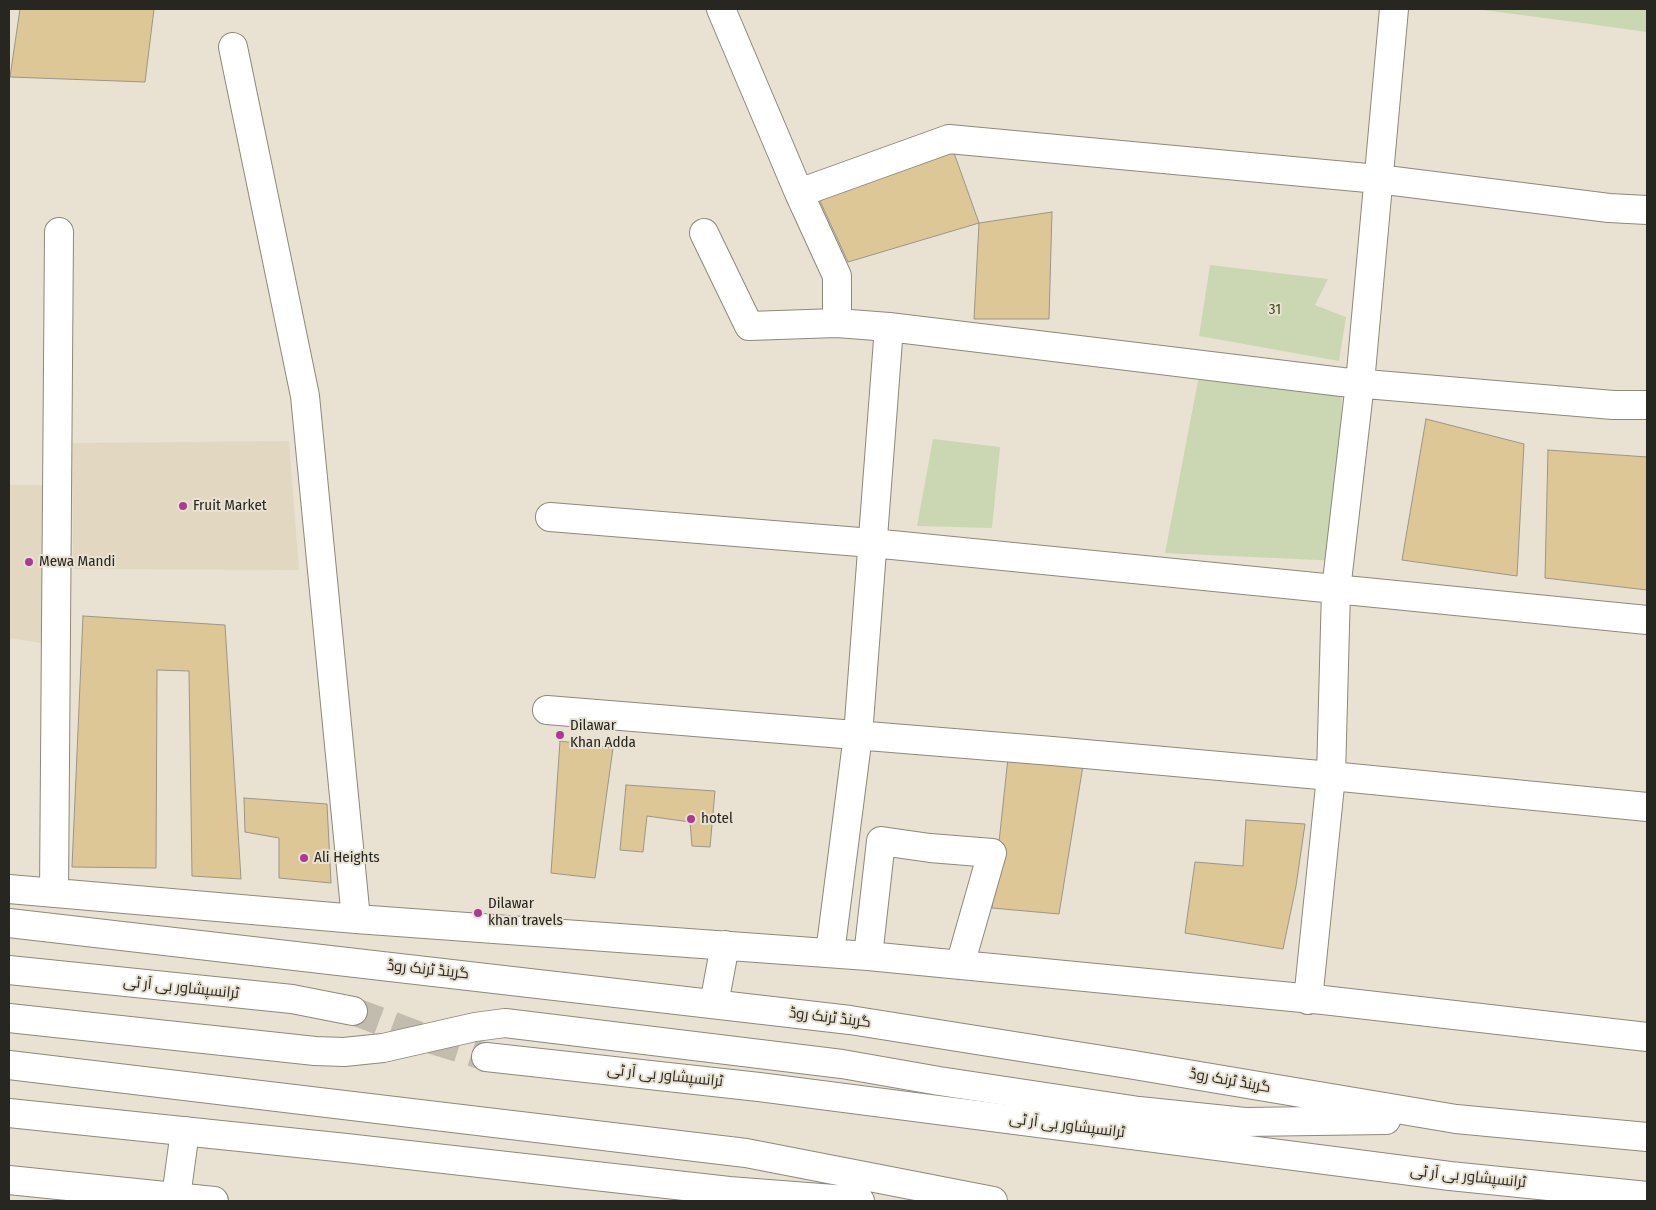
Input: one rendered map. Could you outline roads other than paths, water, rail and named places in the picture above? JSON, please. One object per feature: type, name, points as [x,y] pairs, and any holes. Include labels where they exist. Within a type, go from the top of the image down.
[{"type":"main road","points":[[721,9],[799,193],[837,276],[837,323]]},
{"type":"main road","points":[[1308,1000],[1331,776],[1336,590],[1360,383],[1394,9]]},
{"type":"main road","points":[[233,47],[305,396],[356,919]]},
{"type":"main road","points":[[799,193],[949,139],[1378,178],[1609,208],[1647,210]]},
{"type":"main road","points":[[54,893],[59,232]]},
{"type":"main road","points":[[704,233],[749,326],[837,323],[889,327],[1360,383],[1612,406],[1647,405]]},
{"type":"main road","points":[[830,953],[858,736],[889,327]]},
{"type":"main road","points":[[550,517],[872,543],[1647,620]]},
{"type":"main road","points":[[547,710],[1331,776],[1647,807]]},
{"type":"main road","points":[[868,956],[881,841],[930,848],[992,853],[960,964]]},
{"type":"main road","points":[[9,889],[356,919],[960,964],[1323,1000],[1647,1037]]},
{"type":"main road","name":"گرینڈ ٹرنک روڈ","points":[[9,923],[870,1023],[1134,1065],[1456,1120],[1647,1137]]},
{"type":"main road","points":[[714,1004],[725,945]]},
{"type":"main road","name":"ٹرانسپشاور بی آر ٹی","points":[[9,970],[292,999],[353,1011]]},
{"type":"main road","points":[[9,1018],[315,1051],[344,1052],[383,1048],[505,1023],[842,1064],[939,1082],[1139,1112],[1245,1122],[1456,1120]]},
{"type":"main road","name":"ٹرانسپشاور بی آر ٹی","points":[[486,1057],[768,1088],[1450,1176],[1647,1196]]},
{"type":"main road","points":[[9,1065],[746,1153],[993,1201]]},
{"type":"main road","points":[[9,1112],[729,1192],[860,1201]]},
{"type":"main road","points":[[176,1197],[185,1131]]},
{"type":"main road","points":[[9,1180],[214,1201]]},
{"type":"tunnel","points":[[353,1011],[420,1036],[486,1057]]},
{"type":"place","name":"Fruit Market","points":[[183,506]]},
{"type":"place","name":"Mewa Mandi","points":[[29,562]]},
{"type":"place","name":"Dilawar Khan Adda","points":[[560,735]]},
{"type":"place","name":"hotel","points":[[691,819]]},
{"type":"place","name":"Ali Heights","points":[[304,858]]},
{"type":"place","name":"Dilawar khan travels","points":[[478,913]]},
{"type":"park label","name":"31","points":[[1275,310]]}]
